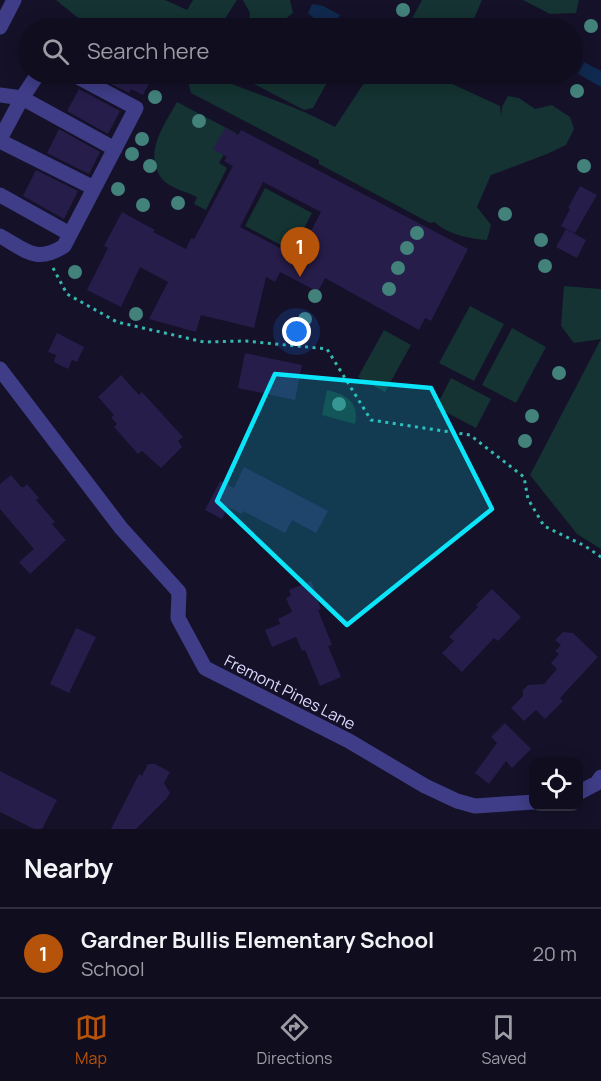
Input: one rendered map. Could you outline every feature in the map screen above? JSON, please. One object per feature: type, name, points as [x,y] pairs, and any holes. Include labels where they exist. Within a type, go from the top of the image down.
[{"type":"street","points":[[0,27],[14,0]]},
{"type":"street","points":[[31,84],[0,140],[94,188]]},
{"type":"street","points":[[0,236],[36,256],[53,254],[64,246],[136,108],[91,84]]},
{"type":"street","points":[[0,94],[22,98],[115,148]]},
{"type":"street","points":[[0,195],[70,234]]},
{"type":"street","name":"Fremont Pines Lane","points":[[0,369],[121,528],[179,592],[178,618],[205,668],[349,741],[425,786],[457,801],[475,806],[529,802]]},
{"type":"street","points":[[583,791],[597,783],[601,777]]},
{"type":"path","points":[[47,269],[53,267],[68,294],[117,322],[204,342],[246,342],[327,349],[371,420],[470,435],[524,477],[528,499],[544,526],[585,546],[601,557]]},
{"type":"highlighted area","points":[[275,374],[431,388],[492,509],[347,625],[217,501]]},
{"type":"green space","points":[[56,0],[165,0],[187,10],[193,0],[237,0],[225,18],[77,17]]},
{"type":"green space","points":[[243,0],[290,0],[293,13],[287,18],[249,18],[250,13]]},
{"type":"green space","points":[[422,0],[482,0],[474,18],[412,18]]},
{"type":"green space","points":[[523,0],[579,0],[576,13],[550,14]]},
{"type":"green space","points":[[189,84],[233,84],[292,107],[335,127],[363,84],[452,84],[500,106],[501,116],[502,107],[508,96],[519,98],[535,109],[552,105],[570,117],[574,129],[566,145],[491,175],[477,207],[491,225],[487,240],[452,233],[435,222],[430,223],[319,164],[319,160],[191,93]]},
{"type":"green space","points":[[254,84],[326,84],[313,108],[304,110]]},
{"type":"green space","points":[[177,102],[236,133],[219,163],[227,168],[206,210],[194,204],[197,197],[166,183],[157,170],[154,160],[157,140]]},
{"type":"green space","points":[[265,188],[312,213],[292,251],[245,226]]},
{"type":"green space","points":[[564,286],[601,289],[601,339],[574,343],[561,326]]},
{"type":"green space","points":[[470,306],[504,324],[474,381],[439,363]]},
{"type":"green space","points":[[512,328],[546,347],[516,403],[482,385]]},
{"type":"green space","points":[[384,330],[411,345],[385,392],[358,377]]},
{"type":"green space","points":[[601,339],[601,549],[577,534],[530,475]]},
{"type":"green space","points":[[451,378],[491,399],[476,428],[436,407]]},
{"type":"green space","points":[[327,390],[350,400],[355,410],[355,424],[322,415]]},
{"type":"water","points":[[312,4],[323,6],[340,15],[338,18],[313,18],[308,13]]},
{"type":"water","points":[[584,62],[601,71],[601,87],[583,77]]},
{"type":"building","points":[[111,84],[149,84],[143,95],[131,89],[129,93]]},
{"type":"building","points":[[79,89],[120,111],[108,134],[67,111]]},
{"type":"building","points":[[225,128],[238,135],[241,130],[468,249],[431,321],[425,318],[419,330],[325,278],[318,292],[280,272],[275,282],[266,277],[254,328],[201,315],[196,332],[149,319],[168,282],[140,267],[121,307],[87,290],[108,248],[104,246],[122,212],[186,249],[191,238],[194,239],[233,166],[224,161],[227,157],[213,149]],"holes":[[[263,182],[321,212],[297,257],[240,227]]]},
{"type":"building","points":[[59,129],[100,152],[89,174],[47,153]]},
{"type":"building","points":[[36,170],[78,191],[64,219],[23,196]]},
{"type":"building","points":[[580,186],[597,195],[575,233],[561,226]]},
{"type":"building","points":[[566,229],[586,240],[577,258],[556,247]]},
{"type":"building","points":[[57,333],[84,347],[77,362],[72,360],[68,369],[54,362],[56,355],[48,352]]},
{"type":"building","points":[[245,353],[302,365],[295,400],[238,388]]},
{"type":"building","points":[[121,375],[139,395],[142,392],[183,437],[178,441],[182,447],[161,468],[142,451],[138,454],[114,427],[117,424],[111,417],[114,415],[98,397]]},
{"type":"building","points":[[244,467],[328,511],[316,533],[292,520],[285,533],[243,511],[242,514],[228,507],[222,519],[205,510],[220,481],[234,488]]},
{"type":"building","points":[[11,475],[21,487],[27,484],[39,498],[36,500],[55,522],[52,524],[66,540],[30,574],[19,562],[34,549],[0,509],[0,484]]},
{"type":"building","points":[[311,581],[321,609],[318,610],[332,645],[328,646],[341,677],[320,686],[305,650],[302,651],[296,637],[272,647],[265,630],[280,624],[278,619],[292,612],[286,598],[291,596],[289,590]]},
{"type":"building","points":[[492,589],[521,617],[498,641],[494,638],[462,672],[442,653],[454,641],[449,637]]},
{"type":"building","points":[[76,628],[96,637],[69,693],[50,684]]},
{"type":"building","points":[[563,632],[573,633],[598,657],[560,698],[563,701],[545,719],[536,710],[524,721],[511,708],[523,696],[523,690],[528,685],[544,684],[557,669],[551,663],[559,654],[555,651],[561,645],[555,640]]},
{"type":"building","points":[[505,723],[531,749],[512,768],[506,761],[489,784],[475,773],[497,743],[491,737]]},
{"type":"building","points":[[148,764],[155,764],[170,772],[164,783],[170,793],[136,829],[111,829],[139,774],[142,776]]},
{"type":"building","points":[[0,771],[57,800],[42,829],[34,829],[0,812]]},
{"type":"place","name":"Gardner Bullis Elementary School","points":[[300,277]]}]
